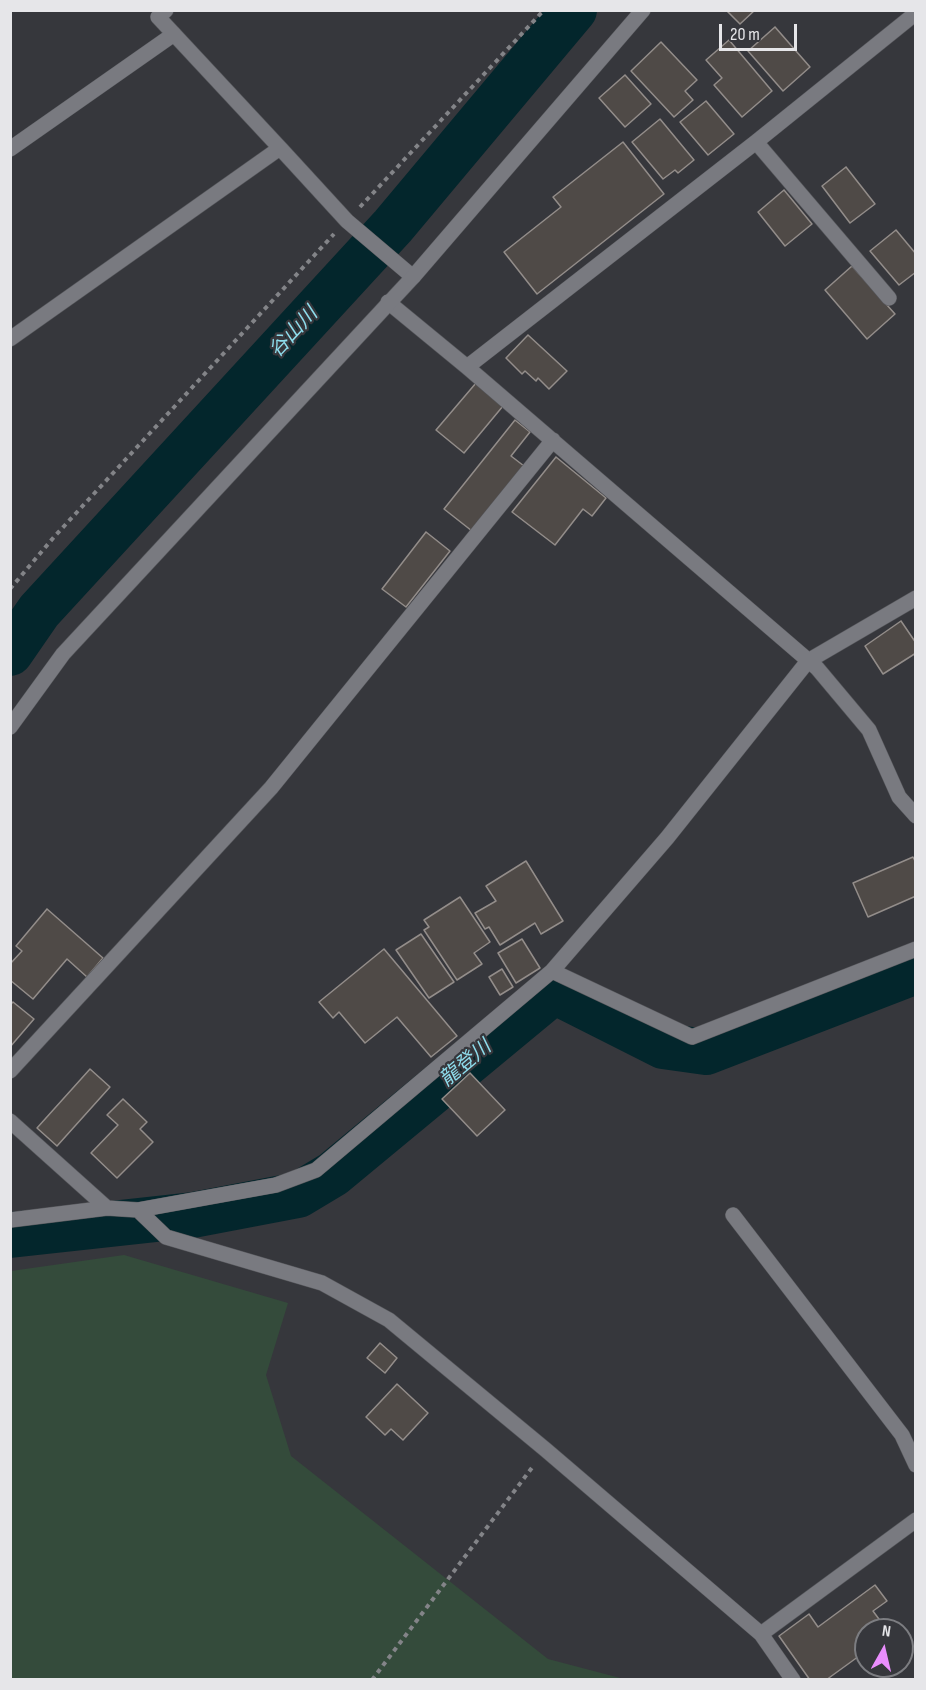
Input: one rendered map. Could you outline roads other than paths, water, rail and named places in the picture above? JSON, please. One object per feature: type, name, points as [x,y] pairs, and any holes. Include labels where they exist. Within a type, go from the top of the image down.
[{"type":"street","points":[[166,10],[158,17],[352,226],[407,272]]},
{"type":"street","points":[[10,727],[63,654],[388,302],[407,272],[643,10]]},
{"type":"street","points":[[467,367],[756,142],[915,13]]},
{"type":"street","points":[[10,149],[174,34]]},
{"type":"street","points":[[756,142],[889,298]]},
{"type":"street","points":[[10,339],[280,148]]},
{"type":"street","points":[[388,302],[553,440],[817,668],[869,730],[899,797],[915,816]]},
{"type":"street","points":[[10,1071],[272,788],[553,440]]},
{"type":"street","points":[[10,1220],[107,1208],[138,1210],[276,1185],[316,1170],[552,971],[667,838],[808,661],[915,598]]},
{"type":"street","points":[[552,971],[692,1036],[915,949]]},
{"type":"street","points":[[10,1121],[107,1208]]},
{"type":"street","points":[[138,1210],[166,1237],[322,1283],[389,1320],[546,1450],[761,1634],[793,1680]]},
{"type":"street","points":[[733,1215],[902,1435],[915,1465]]},
{"type":"street","points":[[761,1634],[915,1520]]},
{"type":"waterway","name":"谷山川","points":[[10,653],[39,611],[393,226],[574,10]]},
{"type":"waterway","name":"龍登川","points":[[10,1235],[193,1215],[298,1195],[333,1174],[554,991],[663,1046],[706,1052],[916,971]]}]
